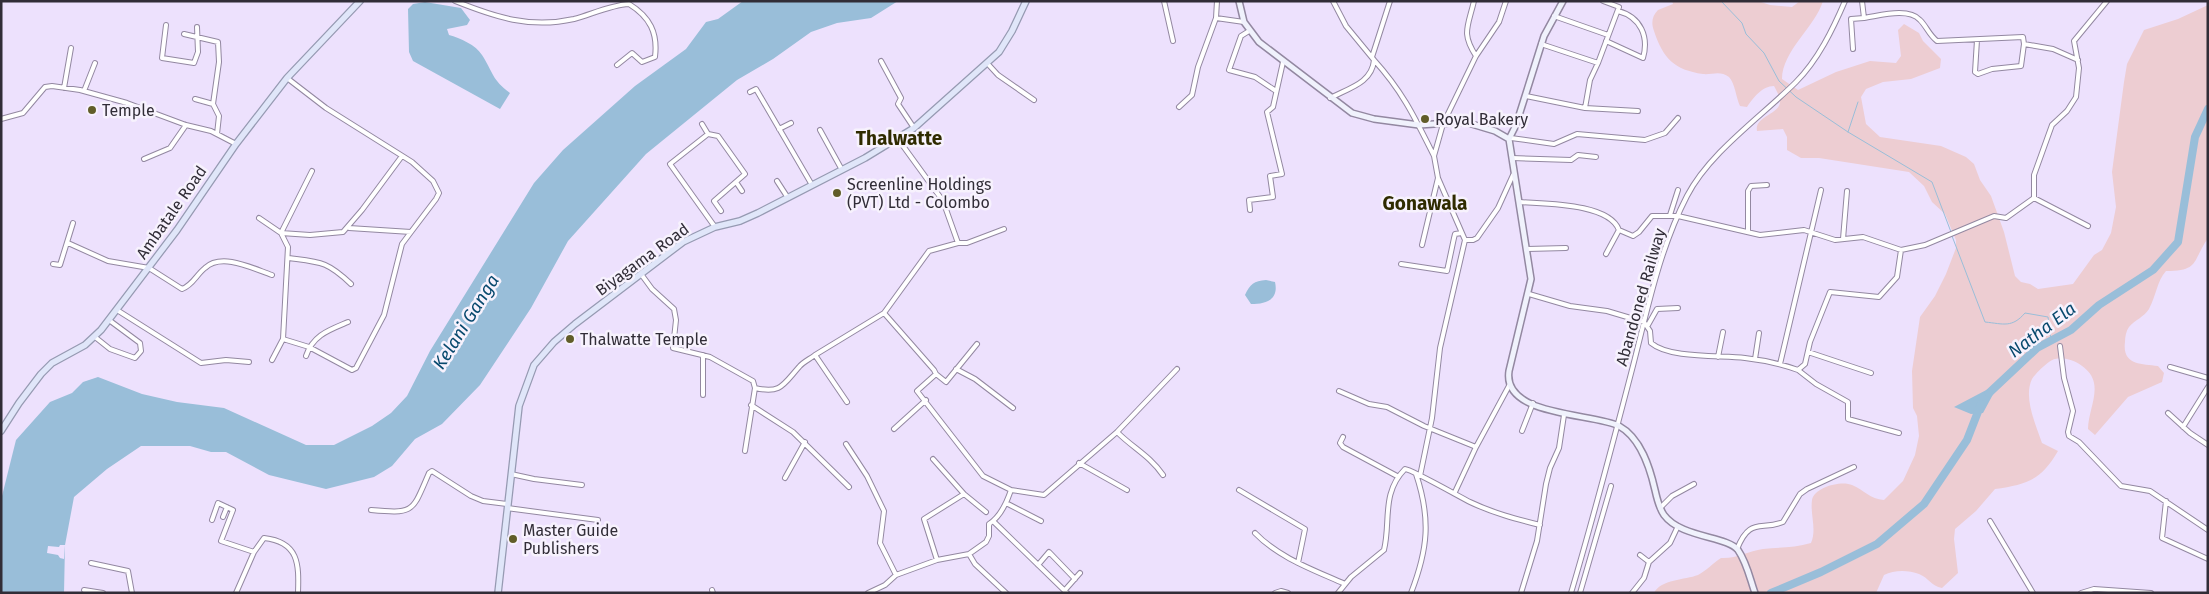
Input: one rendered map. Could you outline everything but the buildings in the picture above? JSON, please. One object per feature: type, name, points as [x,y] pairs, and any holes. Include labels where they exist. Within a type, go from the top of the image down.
[{"type":"main road","name":"Ambatale Road","points":[[1,431],[19,403],[52,363],[85,345],[95,337],[149,268],[236,144],[286,78],[360,1]]},
{"type":"main road","name":"Biyagama Road","points":[[498,593],[519,406],[534,365],[554,342],[683,242],[715,227],[740,221],[898,140],[914,128],[998,52],[1012,32],[1026,1]]},
{"type":"street","points":[[455,1],[484,13],[524,23],[570,20],[629,4],[654,30],[655,57],[642,62],[632,53],[617,65]]},
{"type":"street","points":[[1164,1],[1173,41]]},
{"type":"street","points":[[1179,107],[1192,96],[1198,67],[1216,18],[1217,1]]},
{"type":"street","points":[[1239,1],[1244,22],[1249,31],[1283,62],[1330,98],[1355,114],[1419,125],[1460,121],[1495,131],[1510,138],[1554,144],[1577,134],[1645,140],[1665,133],[1678,118]]},
{"type":"street","points":[[1333,1],[1346,26],[1396,85],[1419,125],[1434,156],[1438,178],[1465,240],[1440,348],[1430,428],[1418,475],[1425,499],[1427,521],[1420,569],[1411,593]]},
{"type":"street","points":[[1330,98],[1366,80],[1373,69],[1373,58],[1390,1]]},
{"type":"street","points":[[1474,1],[1466,33],[1467,42],[1476,56]]},
{"type":"street","points":[[1434,156],[1443,124],[1476,56],[1499,22],[1506,1]]},
{"type":"street","points":[[1563,1],[1541,44],[1526,96],[1510,138],[1513,175],[1520,202],[1531,274],[1529,294],[1509,371],[1510,384],[1516,392],[1533,403],[1564,415],[1618,425],[1632,438],[1644,454],[1660,508],[1667,519],[1678,526],[1706,538],[1730,544],[1737,549],[1744,561],[1754,592]]},
{"type":"street","points":[[1585,108],[1590,80],[1619,7],[1603,1]]},
{"type":"street","name":"Abandoned Railway","points":[[1571,593],[1618,425],[1644,322],[1678,216],[1695,182],[1710,165],[1796,82],[1818,53],[1845,1]]},
{"type":"street","points":[[1862,1],[1864,18]]},
{"type":"street","points":[[2034,198],[2034,175],[2052,125],[2067,111],[2076,97],[2079,81],[2078,60],[2074,41],[2107,1]]},
{"type":"street","points":[[1606,41],[1643,58],[1646,42],[1643,30],[1638,22],[1626,13],[1618,11]]},
{"type":"street","points":[[1853,49],[1851,19],[1896,14],[1913,15],[1920,19],[1930,36],[1937,41],[2023,37],[2021,66],[1992,69],[1978,74],[1975,72],[1977,40]]},
{"type":"street","points":[[1554,16],[1608,35]]},
{"type":"street","points":[[1216,18],[1244,22]]},
{"type":"street","points":[[166,25],[162,58],[194,63],[198,52],[197,27]]},
{"type":"street","points":[[1249,31],[1241,36],[1229,70],[1254,77],[1276,91]]},
{"type":"street","points":[[184,34],[218,42],[219,62],[213,104],[219,116],[217,134]]},
{"type":"street","points":[[1541,44],[1598,63]]},
{"type":"street","points":[[2024,44],[2053,49],[2078,60]]},
{"type":"street","points":[[64,88],[71,48]]},
{"type":"street","points":[[881,61],[901,98],[898,104],[914,128]]},
{"type":"street","points":[[1250,210],[1249,200],[1273,197],[1270,176],[1282,174],[1267,112],[1272,107],[1283,62]]},
{"type":"street","points":[[84,91],[95,63]]},
{"type":"street","points":[[987,63],[998,75],[1034,100]]},
{"type":"street","points":[[283,339],[309,346],[352,370],[356,368],[384,315],[402,244],[436,198],[439,188],[426,174],[402,156],[326,108],[286,78]]},
{"type":"street","points":[[1,118],[22,113],[47,86],[84,91],[127,103],[186,125],[217,134],[236,144]]},
{"type":"street","points":[[750,92],[756,89],[812,185]]},
{"type":"street","points":[[1526,96],[1585,108],[1638,112]]},
{"type":"street","points":[[195,99],[213,104]]},
{"type":"street","points":[[779,129],[791,123]]},
{"type":"street","points":[[702,124],[708,134],[718,136],[745,174],[714,201],[720,211]]},
{"type":"street","points":[[144,159],[170,148],[186,125]]},
{"type":"street","points":[[820,130],[842,170]]},
{"type":"street","points":[[708,134],[670,164],[715,227]]},
{"type":"street","points":[[898,140],[943,201],[958,243]]},
{"type":"street","points":[[1512,158],[1571,160],[1578,155],[1596,157]]},
{"type":"street","points":[[281,233],[337,234],[349,228],[402,156]]},
{"type":"street","points":[[281,233],[312,171]]},
{"type":"street","points":[[1465,240],[1477,238],[1498,208],[1513,175]]},
{"type":"street","points":[[1422,245],[1438,178]]},
{"type":"street","points":[[777,181],[788,198]]},
{"type":"street","points":[[736,182],[742,191]]},
{"type":"street","points":[[1748,232],[1748,191],[1751,186],[1767,185]]},
{"type":"street","points":[[1670,215],[1678,190]]},
{"type":"street","points":[[1780,364],[1820,190]]},
{"type":"street","points":[[1843,239],[1847,191]]},
{"type":"street","points":[[2034,198],[2088,226]]},
{"type":"street","points":[[1619,230],[1633,236],[1639,232],[1652,216],[1670,215],[1760,236],[1795,230],[1812,231],[1835,240],[1863,237],[1901,250],[1925,245],[1994,216],[2006,218],[2034,198]]},
{"type":"street","points":[[1520,202],[1578,207],[1610,217],[1617,223],[1619,230],[1606,254]]},
{"type":"street","points":[[259,218],[281,233],[288,247],[283,339],[272,360]]},
{"type":"street","points":[[53,264],[60,265],[73,223]]},
{"type":"street","points":[[349,228],[411,232]]},
{"type":"street","points":[[755,388],[767,390],[778,388],[789,381],[803,363],[884,313],[929,251],[958,243],[967,243],[1004,229]]},
{"type":"street","points":[[1401,264],[1447,271],[1454,238],[1456,234],[1462,233]]},
{"type":"street","points":[[68,243],[108,261],[149,268],[182,289],[188,287],[206,266],[218,262],[232,262],[272,275]]},
{"type":"street","points":[[1526,249],[1566,248]]},
{"type":"street","points":[[1798,370],[1805,364],[1810,342],[1830,292],[1878,297],[1897,277],[1901,250]]},
{"type":"street","points":[[288,258],[325,263],[335,268],[350,284]]},
{"type":"street","points":[[641,274],[652,289],[674,309],[676,320],[673,348],[703,355],[748,376],[753,381],[755,388],[744,451]]},
{"type":"street","points":[[1529,294],[1570,306],[1607,311],[1644,322],[1648,325],[1654,345],[1692,355],[1755,359],[1798,370],[1822,388],[1848,402],[1848,419],[1899,433]]},
{"type":"street","points":[[1648,325],[1657,309],[1678,308]]},
{"type":"street","points":[[117,310],[201,363],[226,360],[249,362]]},
{"type":"street","points":[[884,313],[936,374],[946,382],[977,344]]},
{"type":"street","points":[[95,337],[110,350],[123,356],[135,358],[137,356],[142,346],[140,343],[109,320]]},
{"type":"street","points":[[306,356],[309,346],[323,332],[348,322]]},
{"type":"street","points":[[1718,357],[1723,332]]},
{"type":"street","points":[[1755,359],[1759,333]]},
{"type":"street","points":[[2060,346],[2064,378],[2073,411],[2068,432],[2069,436],[2080,442],[2121,486],[2150,491],[2208,530]]},
{"type":"street","points":[[1808,352],[1871,373]]},
{"type":"street","points":[[703,355],[703,395]]},
{"type":"street","points":[[815,355],[847,402]]},
{"type":"street","points":[[2170,367],[2208,378]]},
{"type":"street","points":[[956,369],[975,379],[1013,408]]},
{"type":"street","points":[[936,374],[917,391],[926,400],[934,415],[983,476],[1011,490],[1044,495],[1117,432],[1177,369]]},
{"type":"street","points":[[1455,492],[1476,447],[1510,384]]},
{"type":"street","points":[[2183,427],[2208,387]]},
{"type":"street","points":[[1339,391],[1369,404],[1387,406],[1430,428],[1476,447]]},
{"type":"street","points":[[894,429],[926,400]]},
{"type":"street","points":[[1522,431],[1533,403]]},
{"type":"street","points":[[751,405],[805,442],[848,487]]},
{"type":"street","points":[[2168,414],[2208,445]]},
{"type":"street","points":[[1522,593],[1532,562],[1546,484],[1559,448],[1564,415]]},
{"type":"street","points":[[1117,432],[1127,442],[1153,460],[1163,474]]},
{"type":"street","points":[[1343,437],[1340,443],[1343,447],[1397,476]]},
{"type":"street","points":[[785,478],[805,442]]},
{"type":"street","points":[[846,444],[867,476],[884,511],[880,543],[896,575]]},
{"type":"street","points":[[933,458],[964,494],[986,512]]},
{"type":"street","points":[[1079,463],[1127,490]]},
{"type":"street","points":[[1737,549],[1751,529],[1761,524],[1783,522],[1800,494],[1807,489],[1854,468]]},
{"type":"street","points":[[1338,593],[1345,584],[1384,550],[1386,509],[1391,489],[1397,476],[1405,469],[1411,469],[1418,475],[1504,516],[1540,525]]},
{"type":"street","points":[[371,510],[399,512],[410,510],[416,504],[429,473],[432,471],[471,496],[483,501],[598,520]]},
{"type":"street","points":[[511,474],[582,485]]},
{"type":"street","points":[[1660,508],[1672,496],[1694,484]]},
{"type":"street","points":[[1580,593],[1611,486]]},
{"type":"street","points":[[868,593],[885,585],[896,575],[937,560],[969,554],[986,542],[989,536],[989,524],[994,522],[1006,503],[1011,490]]},
{"type":"street","points":[[1239,490],[1305,529],[1298,563]]},
{"type":"street","points":[[937,560],[924,519],[964,494]]},
{"type":"street","points":[[2166,501],[2162,538],[2208,559]]},
{"type":"street","points":[[1006,503],[1041,521]]},
{"type":"street","points":[[212,520],[218,504],[232,510],[220,541],[254,552]]},
{"type":"street","points":[[223,517],[227,507]]},
{"type":"street","points":[[1990,521],[2033,593]]},
{"type":"street","points":[[994,522],[1066,591],[1080,573]]},
{"type":"street","points":[[1632,593],[1644,578],[1649,562],[1670,543],[1678,526]]},
{"type":"street","points":[[1255,534],[1266,544],[1298,563],[1345,584]]},
{"type":"street","points":[[236,593],[254,552],[264,538],[277,540],[295,553],[298,558],[298,593]]},
{"type":"street","points":[[1038,565],[1049,552],[1075,579]]},
{"type":"street","points":[[969,554],[975,564],[1006,593]]},
{"type":"street","points":[[1640,555],[1649,562]]},
{"type":"street","points":[[91,562],[128,571],[132,593]]},
{"type":"street","points":[[2081,593],[2094,589],[2151,593]]},
{"type":"street","points":[[84,590],[102,593]]},
{"type":"street","points":[[1275,593],[1281,591],[1288,593]]},
{"type":"shaded area","points":[[1672,1],[1758,1],[1770,5],[1792,7],[1800,1],[1823,1],[1819,11],[1787,59],[1783,69],[1782,79],[1798,90],[1836,72],[1870,61],[1896,63],[1901,56],[1898,30],[1904,24],[1919,33],[1923,41],[1941,59],[1940,68],[1911,79],[1883,82],[1866,89],[1861,97],[1866,124],[1880,137],[1941,146],[1966,157],[1974,164],[1980,180],[1991,196],[2004,232],[2015,276],[2021,282],[2030,284],[2038,289],[2073,284],[2094,255],[2102,250],[2111,233],[2116,207],[2112,172],[2124,82],[2127,64],[2144,30],[2178,19],[2208,5],[2208,238],[2197,259],[2190,267],[2177,271],[2166,271],[2149,309],[2129,327],[2125,338],[2126,355],[2139,364],[2158,366],[2164,373],[2162,382],[2128,397],[2095,435],[2088,429],[2095,388],[2089,372],[2073,361],[2061,358],[2052,360],[2042,368],[2032,379],[2029,394],[2030,403],[2042,443],[2058,451],[2046,468],[2032,479],[2016,485],[1995,489],[1976,511],[1955,529],[1954,539],[1958,573],[1942,588],[1935,586],[1919,574],[1901,571],[1884,575],[1876,593],[1654,593],[1657,588],[1668,582],[1698,575],[1721,558],[1763,549],[1793,547],[1811,543],[1813,538],[1812,500],[1814,495],[1823,488],[1842,483],[1852,485],[1875,498],[1884,500],[1903,481],[1915,455],[1919,436],[1917,416],[1913,408],[1912,371],[1920,317],[1935,296],[1956,248],[1956,240],[1945,214],[1932,202],[1924,186],[1909,172],[1819,158],[1801,158],[1787,150],[1787,137],[1783,129],[1757,131],[1759,122],[1779,105],[1779,97],[1774,86],[1762,90],[1747,107],[1740,106],[1733,83],[1726,75],[1693,72],[1677,66],[1671,61],[1661,49],[1652,22],[1658,10],[1673,4]]},
{"type":"water","name":"Kelani Ganga","points":[[743,1],[898,1],[871,18],[837,23],[811,32],[773,59],[737,80],[646,154],[568,241],[531,308],[480,385],[442,424],[415,439],[392,466],[374,477],[326,489],[269,475],[226,452],[211,452],[190,446],[141,446],[107,469],[74,497],[65,545],[64,593],[1,593],[1,500],[16,440],[50,402],[72,393],[83,382],[98,377],[142,394],[177,402],[224,408],[306,445],[334,445],[372,426],[391,413],[407,396],[430,351],[534,183],[563,150],[635,86],[686,49],[706,22],[718,19]]},
{"type":"water","points":[[425,2],[461,8],[470,20],[467,25],[447,29],[449,35],[463,40],[476,48],[496,80],[510,93],[500,109],[413,61],[409,52],[408,9],[413,4]]},
{"type":"water","points":[[1266,280],[1275,282],[1276,288],[1273,297],[1266,302],[1251,304],[1245,295],[1249,288],[1255,282]]},
{"type":"water","points":[[1992,387],[1997,387],[1983,413],[1971,414],[1954,407]]},
{"type":"pier","points":[[60,545],[65,545],[64,559],[58,555],[47,553],[48,546],[59,547]]},
{"type":"waterway","points":[[1721,1],[1742,23],[1746,34],[1764,53],[1779,81],[1796,97],[1848,132],[1932,182],[1951,232]]},
{"type":"waterway","points":[[1848,132],[1858,102]]},
{"type":"waterway","name":"Natha Ela","points":[[1989,393],[2037,348],[2071,330],[2099,305],[2153,270],[2178,242],[2195,137],[2208,109]]},
{"type":"waterway","points":[[1952,236],[1985,322],[2012,323],[2025,313],[2048,317],[2051,341]]},
{"type":"waterway","name":"Natha Ela","points":[[1771,593],[1821,572],[1877,544],[1924,504],[1967,440],[1981,404]]},
{"type":"place","name":"Temple","points":[[92,110]]},
{"type":"place","name":"Royal Bakery","points":[[1425,119]]},
{"type":"place","name":"Screenline Holdings (PVT) Ltd - Colombo","points":[[837,193]]},
{"type":"place","name":"Thalwatte Temple","points":[[570,339]]},
{"type":"place","name":"Master Guide Publishers","points":[[513,539]]},
{"type":"district","name":"Thalwatte","points":[[899,138]]},
{"type":"district","name":"Gonawala","points":[[1425,203]]}]
